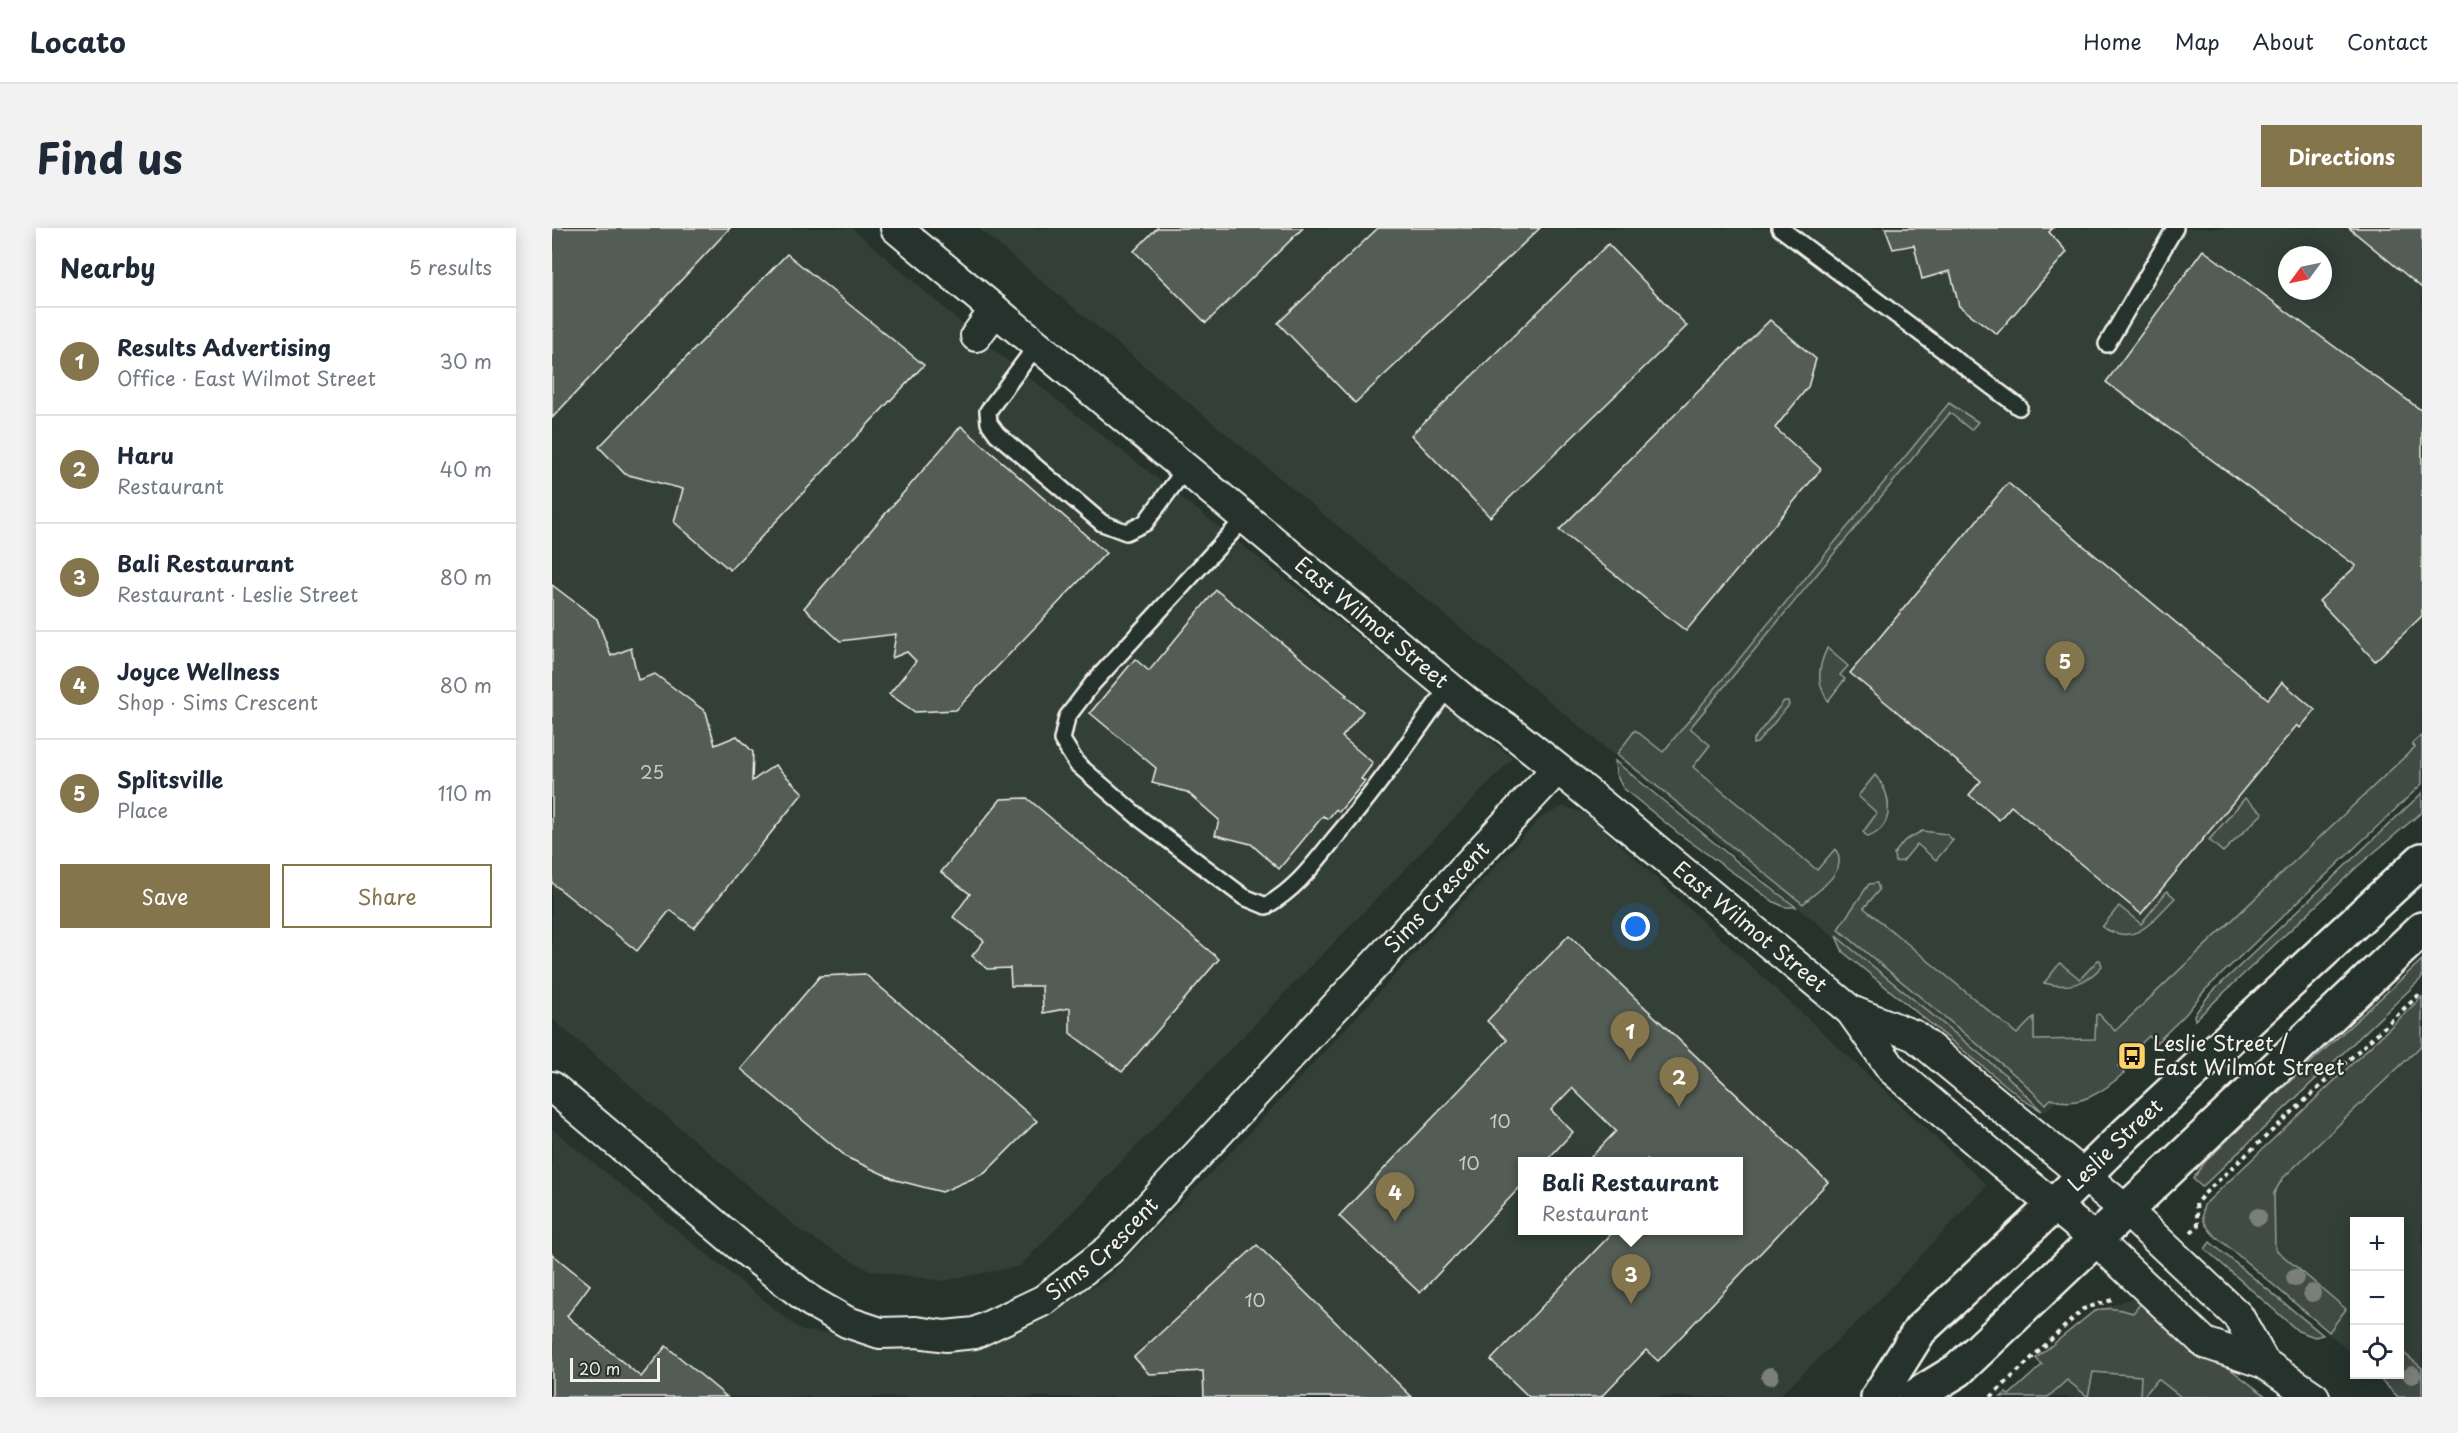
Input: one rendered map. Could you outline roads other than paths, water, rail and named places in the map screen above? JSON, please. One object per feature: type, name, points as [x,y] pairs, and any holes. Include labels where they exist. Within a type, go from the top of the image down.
[{"type":"main road","name":"Leslie Street","points":[[1878,1397],[1920,1330],[2422,860]]},
{"type":"main road","points":[[1914,1397],[1958,1370],[2422,929]]},
{"type":"street","name":"East Wilmot Street","points":[[896,228],[1449,686],[1557,769],[1851,1011],[1892,1069],[2096,1240],[2205,1343],[2264,1363]]},
{"type":"street","points":[[976,336],[995,310]]},
{"type":"street","name":"Sims Crescent","points":[[552,1087],[748,1252],[812,1302],[847,1322],[880,1334],[916,1332],[945,1336],[975,1333],[1044,1300],[1109,1250],[1557,769]]},
{"type":"street","name":"East Wilmot Street","points":[[1851,1011],[1915,1036],[2127,1211],[2238,1316],[2264,1363]]},
{"type":"street","points":[[2264,1363],[2314,1397]]},
{"type":"lane","points":[[1780,228],[2019,407]]},
{"type":"lane","points":[[2107,344],[2175,228]]},
{"type":"lane","points":[[1037,345],[988,411],[988,423],[997,434],[1101,523],[1126,532],[1145,523],[1186,468]]},
{"type":"lane","points":[[1245,518],[1093,683],[1066,717],[1062,740],[1077,764],[1142,820],[1244,897],[1266,906],[1288,893],[1318,859],[1403,751],[1449,686]]},
{"type":"place","name":"Splitsville","points":[[2065,691]]},
{"type":"place","name":"Leslie Street / East Wilmot Street","points":[[2132,1056]]},
{"type":"place","name":"Results Advertising","points":[[1630,1061]]},
{"type":"place","name":"Haru","points":[[1679,1107]]},
{"type":"place","name":"Joyce Wellness","points":[[1395,1222]]},
{"type":"place","name":"Bali Restaurant","points":[[1631,1304]]}]
